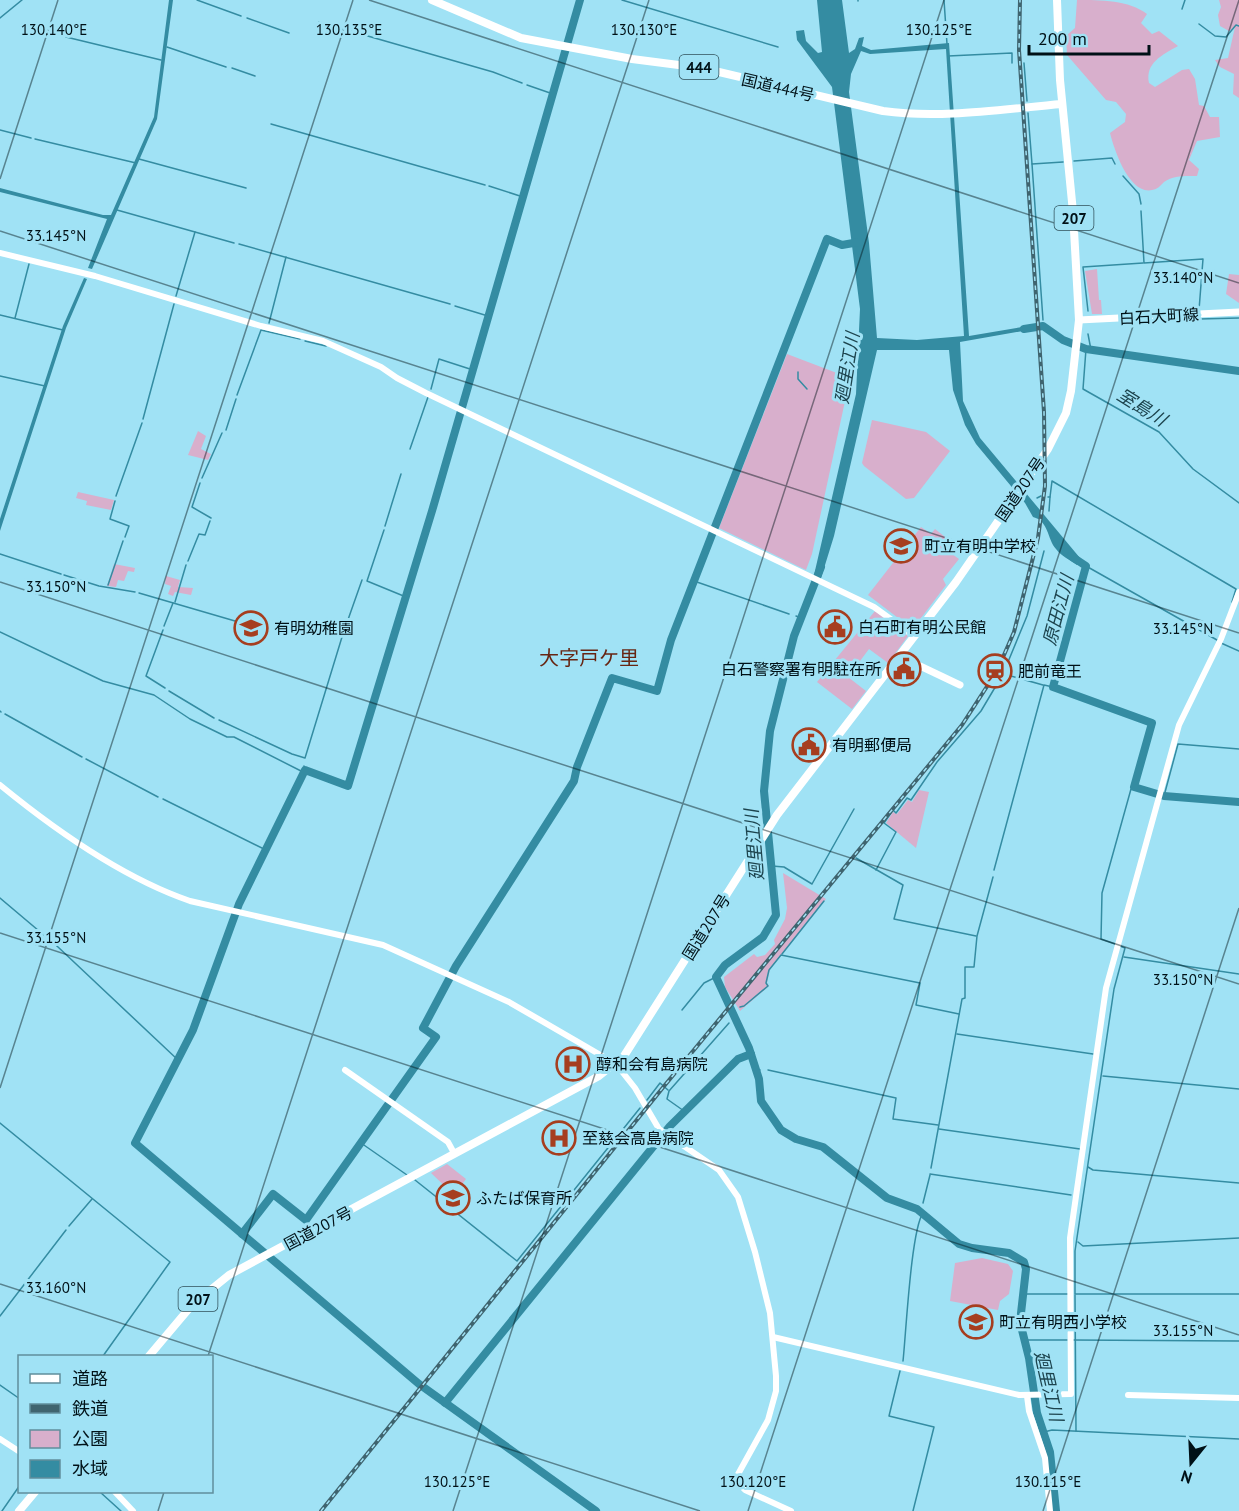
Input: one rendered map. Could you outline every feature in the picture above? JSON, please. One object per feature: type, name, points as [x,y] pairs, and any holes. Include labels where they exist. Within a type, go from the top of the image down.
[{"type":"highway","name":"国道444号","points":[[432,0],[521,38],[632,59],[702,68],[827,99],[903,114],[952,113],[1062,104]]},
{"type":"highway","name":"国道207号","points":[[150,1355],[209,1288],[616,1064],[641,1031],[777,815],[914,636],[1048,449],[1066,413],[1074,370],[1075,333],[1078,320],[1073,212],[1062,104],[1057,0]]},
{"type":"highway","points":[[19,1511],[33,1493]]},
{"type":"main road","name":"白石大町線","points":[[1078,320],[1239,312]]},
{"type":"main road","points":[[899,656],[960,685]]},
{"type":"street","points":[[0,253],[95,276],[261,326],[322,341],[381,367],[397,378],[457,408],[874,607],[914,636]]},
{"type":"street","points":[[773,1337],[1031,1395],[1071,1394],[1070,1238],[1106,988],[1179,725],[1220,642],[1239,592]]},
{"type":"street","points":[[0,785],[57,828],[136,877],[165,892],[232,910],[361,939],[452,975],[509,1002],[616,1064],[630,1080],[659,1129],[719,1170],[738,1197],[755,1252],[773,1337],[776,1376],[773,1406],[737,1476],[737,1482],[745,1490],[791,1511]]},
{"type":"street","points":[[345,1070],[448,1142],[454,1153]]},
{"type":"street","points":[[1031,1395],[1029,1411],[1045,1458],[1050,1511]]},
{"type":"street","points":[[1128,1395],[1239,1398]]},
{"type":"street","points":[[0,1439],[18,1451]]},
{"type":"street","points":[[117,1493],[133,1511]]},
{"type":"green space","points":[[1077,0],[1123,3],[1140,9],[1147,14],[1141,23],[1152,34],[1159,31],[1178,46],[1161,56],[1152,65],[1148,76],[1149,83],[1155,87],[1182,70],[1189,69],[1195,79],[1199,105],[1204,106],[1210,117],[1219,117],[1220,137],[1197,141],[1189,160],[1199,169],[1197,176],[1172,178],[1152,190],[1144,190],[1130,178],[1119,159],[1110,133],[1125,122],[1126,114],[1116,102],[1106,100],[1067,55],[1066,36],[1075,28]]},
{"type":"green space","points":[[1219,0],[1239,0],[1239,98],[1233,94],[1234,74],[1220,67],[1215,60],[1228,58],[1235,27],[1229,31],[1220,26]]},
{"type":"green space","points":[[1097,269],[1102,314],[1092,314],[1085,271]]},
{"type":"green space","points":[[1229,274],[1239,275],[1239,303],[1226,294]]},
{"type":"green space","points":[[787,354],[850,378],[812,554],[806,570],[719,528]]},
{"type":"green space","points":[[872,420],[926,432],[950,451],[914,498],[906,499],[862,463]]},
{"type":"green space","points":[[198,431],[206,436],[201,449],[211,454],[208,460],[188,455]]},
{"type":"green space","points":[[78,492],[114,500],[111,510],[86,505],[87,501],[76,498]]},
{"type":"green space","points":[[921,527],[931,534],[935,529],[954,544],[948,551],[959,559],[943,579],[946,585],[915,626],[906,624],[868,595]]},
{"type":"green space","points":[[114,564],[135,568],[134,572],[128,571],[124,581],[118,580],[116,587],[107,586]]},
{"type":"green space","points":[[166,576],[180,580],[178,587],[193,588],[191,595],[175,592],[173,596],[168,594],[171,586],[165,584]]},
{"type":"green space","points":[[875,611],[908,636],[888,663],[869,649],[848,677],[866,691],[852,709],[817,682]]},
{"type":"green space","points":[[919,790],[929,792],[916,848],[886,823],[893,812],[897,814],[908,800],[912,802]]},
{"type":"green space","points":[[783,873],[826,899],[770,969],[767,983],[769,986],[740,1011],[725,987],[724,977],[754,954],[757,957],[765,955],[775,944],[774,940],[785,919],[787,908]]},
{"type":"green space","points":[[447,1164],[466,1179],[457,1191],[454,1188],[451,1192],[431,1173]]},
{"type":"green space","points":[[982,1258],[1008,1264],[1013,1271],[1009,1294],[1000,1301],[998,1310],[950,1301],[955,1263]]},
{"type":"water","points":[[169,0],[173,0],[157,119],[92,269],[88,268],[107,219],[0,192],[0,188],[103,215],[111,215],[154,117]]},
{"type":"water","points":[[817,0],[842,0],[849,53],[855,49],[859,38],[864,37],[862,46],[871,50],[949,43],[969,336],[1034,325],[1034,329],[960,342],[963,401],[980,438],[1080,558],[1077,565],[1058,551],[1042,522],[1033,517],[1025,503],[976,444],[965,425],[953,390],[949,350],[877,350],[834,536],[821,578],[814,575],[856,394],[860,309],[832,87],[797,40],[796,31],[804,30],[806,41],[818,53],[822,52]],"holes":[[[946,49],[964,336],[917,340],[877,338],[869,243],[849,92],[851,74],[861,51],[870,54]]]},
{"type":"water","points":[[84,278],[87,279],[66,328],[0,531],[0,519],[63,326]]},
{"type":"waterway","points":[[0,18],[22,0]]},
{"type":"waterway","points":[[197,0],[241,16]]},
{"type":"waterway","points":[[580,0],[432,511],[348,786],[305,770],[239,904],[193,1030],[135,1143],[419,1384],[596,1511]]},
{"type":"waterway","points":[[622,0],[778,47]]},
{"type":"waterway","points":[[944,0],[947,44]]},
{"type":"waterway","points":[[1182,9],[1185,0]]},
{"type":"waterway","points":[[247,18],[289,33]]},
{"type":"waterway","points":[[319,22],[493,72],[522,83]]},
{"type":"waterway","points":[[1199,24],[1215,36],[1226,37],[1236,25],[1239,26]]},
{"type":"waterway","points":[[66,37],[161,60]]},
{"type":"waterway","points":[[167,47],[226,67]]},
{"type":"waterway","points":[[948,56],[1012,53],[1012,63]]},
{"type":"waterway","points":[[1024,63],[1027,101]]},
{"type":"waterway","points":[[232,68],[255,76]]},
{"type":"waterway","points":[[527,85],[553,94]]},
{"type":"waterway","points":[[1028,113],[1032,164],[1063,162]]},
{"type":"waterway","points":[[271,124],[485,185]]},
{"type":"waterway","points":[[0,130],[31,138]]},
{"type":"waterway","points":[[35,139],[136,163]]},
{"type":"waterway","points":[[1074,161],[1112,158],[1115,164]]},
{"type":"waterway","points":[[139,159],[246,188]]},
{"type":"waterway","points":[[1032,164],[1043,320]]},
{"type":"waterway","points":[[1123,176],[1139,194],[1141,204]]},
{"type":"waterway","points":[[489,186],[523,197]]},
{"type":"waterway","points":[[117,210],[234,243]]},
{"type":"waterway","points":[[1141,211],[1144,263],[1203,259],[1199,310]]},
{"type":"waterway","points":[[176,296],[195,232]]},
{"type":"waterway","points":[[242,1234],[273,1194],[306,1220],[436,1037],[423,1028],[456,966],[574,781],[577,767],[612,678],[657,691],[671,640],[827,239],[842,245],[859,242]]},
{"type":"waterway","points":[[239,244],[450,304]]},
{"type":"waterway","points":[[269,323],[286,257]]},
{"type":"waterway","points":[[1088,311],[1083,267],[1143,263]]},
{"type":"waterway","points":[[15,318],[29,264]]},
{"type":"waterway","points":[[143,419],[174,304]]},
{"type":"waterway","points":[[455,306],[488,316]]},
{"type":"waterway","points":[[0,315],[63,330]]},
{"type":"waterway","points":[[1199,319],[1239,318]]},
{"type":"waterway","name":"室島川","points":[[1024,329],[1043,326],[1063,340],[1086,349],[1239,371]]},
{"type":"waterway","points":[[237,395],[261,330],[300,339]]},
{"type":"waterway","points":[[1088,334],[1091,350]]},
{"type":"waterway","points":[[305,341],[326,346]]},
{"type":"waterway","name":"室島川","points":[[1086,349],[1083,389],[1159,432],[1193,469],[1239,503]]},
{"type":"waterway","points":[[431,389],[439,359],[473,370]]},
{"type":"waterway","points":[[798,372],[798,379],[807,389]]},
{"type":"waterway","points":[[0,376],[45,386]]},
{"type":"waterway","points":[[410,449],[428,397]]},
{"type":"waterway","points":[[226,430],[236,399]]},
{"type":"waterway","points":[[116,496],[142,423]]},
{"type":"waterway","points":[[202,478],[222,433]]},
{"type":"waterway","points":[[385,526],[401,474]]},
{"type":"waterway","points":[[1048,497],[1050,497],[1052,481],[1236,589],[1232,602]]},
{"type":"waterway","points":[[200,483],[192,507],[211,518]]},
{"type":"waterway","points":[[1037,498],[1041,496]]},
{"type":"waterway","points":[[1049,511],[1050,497]]},
{"type":"waterway","points":[[115,501],[110,519],[129,526],[125,537]]},
{"type":"waterway","points":[[188,561],[199,534],[205,535],[210,521]]},
{"type":"waterway","points":[[384,530],[367,581],[406,597]]},
{"type":"waterway","points":[[108,585],[123,541]]},
{"type":"waterway","points":[[876,870],[896,832],[884,823],[893,810],[896,813],[907,798],[911,800],[937,762],[981,711],[1003,674],[1027,616],[1044,551]]},
{"type":"waterway","points":[[0,554],[61,574]]},
{"type":"waterway","name":"原田江川","points":[[1071,556],[1086,566],[1053,687],[1152,723],[1134,787],[1164,796],[1239,802]]},
{"type":"waterway","points":[[175,602],[186,565]]},
{"type":"waterway","points":[[1086,566],[1217,640]]},
{"type":"waterway","name":"廻里江川","points":[[821,567],[794,636],[770,731],[764,791],[776,915],[763,937],[725,965],[716,977],[749,1048],[759,1079],[761,1101],[781,1130],[796,1139],[823,1147],[887,1198],[917,1209],[959,1244],[1009,1253],[1024,1262],[1026,1269],[1020,1322],[1029,1358],[1037,1413],[1050,1452],[1056,1511]]},
{"type":"waterway","points":[[64,575],[99,586],[135,592]]},
{"type":"waterway","points":[[344,631],[362,580]]},
{"type":"waterway","points":[[694,581],[789,614]]},
{"type":"waterway","points":[[139,593],[235,621]]},
{"type":"waterway","points":[[164,626],[173,603]]},
{"type":"waterway","name":"廻里江川","points":[[796,616],[801,618]]},
{"type":"waterway","points":[[163,630],[146,676],[165,688]]},
{"type":"waterway","points":[[0,632],[103,681],[154,695],[190,719],[227,737],[234,737],[303,772]]},
{"type":"waterway","points":[[219,720],[305,758],[342,637]]},
{"type":"waterway","points":[[1221,643],[1239,651]]},
{"type":"waterway","points":[[1004,674],[1043,685]]},
{"type":"waterway","points":[[994,870],[1044,685],[1053,687]]},
{"type":"waterway","points":[[169,691],[214,718]]},
{"type":"waterway","points":[[5,714],[82,757]]},
{"type":"waterway","points":[[1164,796],[1178,744],[1239,749]]},
{"type":"waterway","points":[[86,759],[158,797]]},
{"type":"waterway","points":[[304,766],[305,770]]},
{"type":"waterway","points":[[1115,944],[1101,939],[1102,893],[1131,789],[1134,787]]},
{"type":"waterway","points":[[163,799],[266,850]]},
{"type":"waterway","points":[[772,866],[784,867],[812,884],[854,809]]},
{"type":"waterway","points":[[856,858],[903,885],[894,919],[976,936]]},
{"type":"waterway","points":[[931,1168],[962,999],[965,998],[965,967],[974,967],[977,936],[993,877]]},
{"type":"waterway","points":[[0,898],[58,947],[178,1060]]},
{"type":"waterway","points":[[782,954],[824,901]]},
{"type":"waterway","points":[[1120,946],[1125,948],[1114,989],[1075,1251],[1075,1294],[1239,1294]]},
{"type":"waterway","points":[[740,1007],[768,986],[766,983],[769,970],[781,955],[920,983],[916,1005],[959,1014]]},
{"type":"waterway","points":[[1124,957],[1239,974]]},
{"type":"waterway","points":[[682,1010],[704,983],[716,977]]},
{"type":"waterway","points":[[684,1111],[667,1099],[669,1091],[729,1023]]},
{"type":"waterway","points":[[957,1034],[1093,1054]]},
{"type":"waterway","points":[[445,1403],[670,1126],[738,1059],[751,1054]]},
{"type":"waterway","points":[[768,1070],[896,1098],[893,1119],[938,1125]]},
{"type":"waterway","points":[[1103,1076],[1239,1089]]},
{"type":"waterway","points":[[647,1100],[660,1083],[668,1090]]},
{"type":"waterway","points":[[415,1180],[517,1261],[640,1108]]},
{"type":"waterway","points":[[0,1123],[170,1262],[104,1355]]},
{"type":"waterway","points":[[939,1129],[1080,1149]]},
{"type":"waterway","points":[[361,1143],[407,1175]]},
{"type":"waterway","points":[[1088,1167],[1093,1170],[1239,1183]]},
{"type":"waterway","points":[[930,1174],[1071,1195]]},
{"type":"waterway","points":[[923,1203],[930,1175]]},
{"type":"waterway","points":[[69,1226],[92,1199]]},
{"type":"waterway","points":[[903,1361],[912,1260],[923,1213]]},
{"type":"waterway","points":[[0,1316],[66,1230]]},
{"type":"waterway","points":[[1078,1242],[1083,1246],[1239,1238]]},
{"type":"waterway","points":[[1023,1294],[1068,1294]]},
{"type":"waterway","points":[[1075,1295],[1076,1431]]},
{"type":"waterway","points":[[1024,1340],[1067,1340]]},
{"type":"waterway","points":[[1072,1340],[1239,1341]]},
{"type":"waterway","points":[[900,1371],[889,1416],[934,1427],[913,1511]]},
{"type":"waterway","points":[[0,1385],[18,1398]]},
{"type":"waterway","points":[[1044,1432],[1052,1430],[1239,1439]]},
{"type":"waterway","points":[[2,1511],[18,1488]]},
{"type":"waterway","points":[[101,1493],[121,1511]]},
{"type":"railway","points":[[321,1511],[665,1085],[962,725],[997,671],[1014,632],[1038,538],[1045,486],[1044,412],[1019,50],[1020,0]]},
{"type":"place","name":"町立有明中学校","points":[[901,546]]},
{"type":"place","name":"白石町有明公民館","points":[[835,627]]},
{"type":"place","name":"有明幼稚園","points":[[251,628]]},
{"type":"place","name":"白石警察署有明駐在所","points":[[904,669]]},
{"type":"place","name":"肥前竜王","points":[[995,671]]},
{"type":"place","name":"有明郵便局","points":[[809,745]]},
{"type":"place","name":"醇和会有島病院","points":[[573,1064]]},
{"type":"place","name":"至慈会高島病院","points":[[559,1138]]},
{"type":"place","name":"ふたば保育所","points":[[453,1198]]},
{"type":"place","name":"町立有明西小学校","points":[[976,1322]]},
{"type":"district","name":"大字戸ケ里","points":[[589,658]]}]
